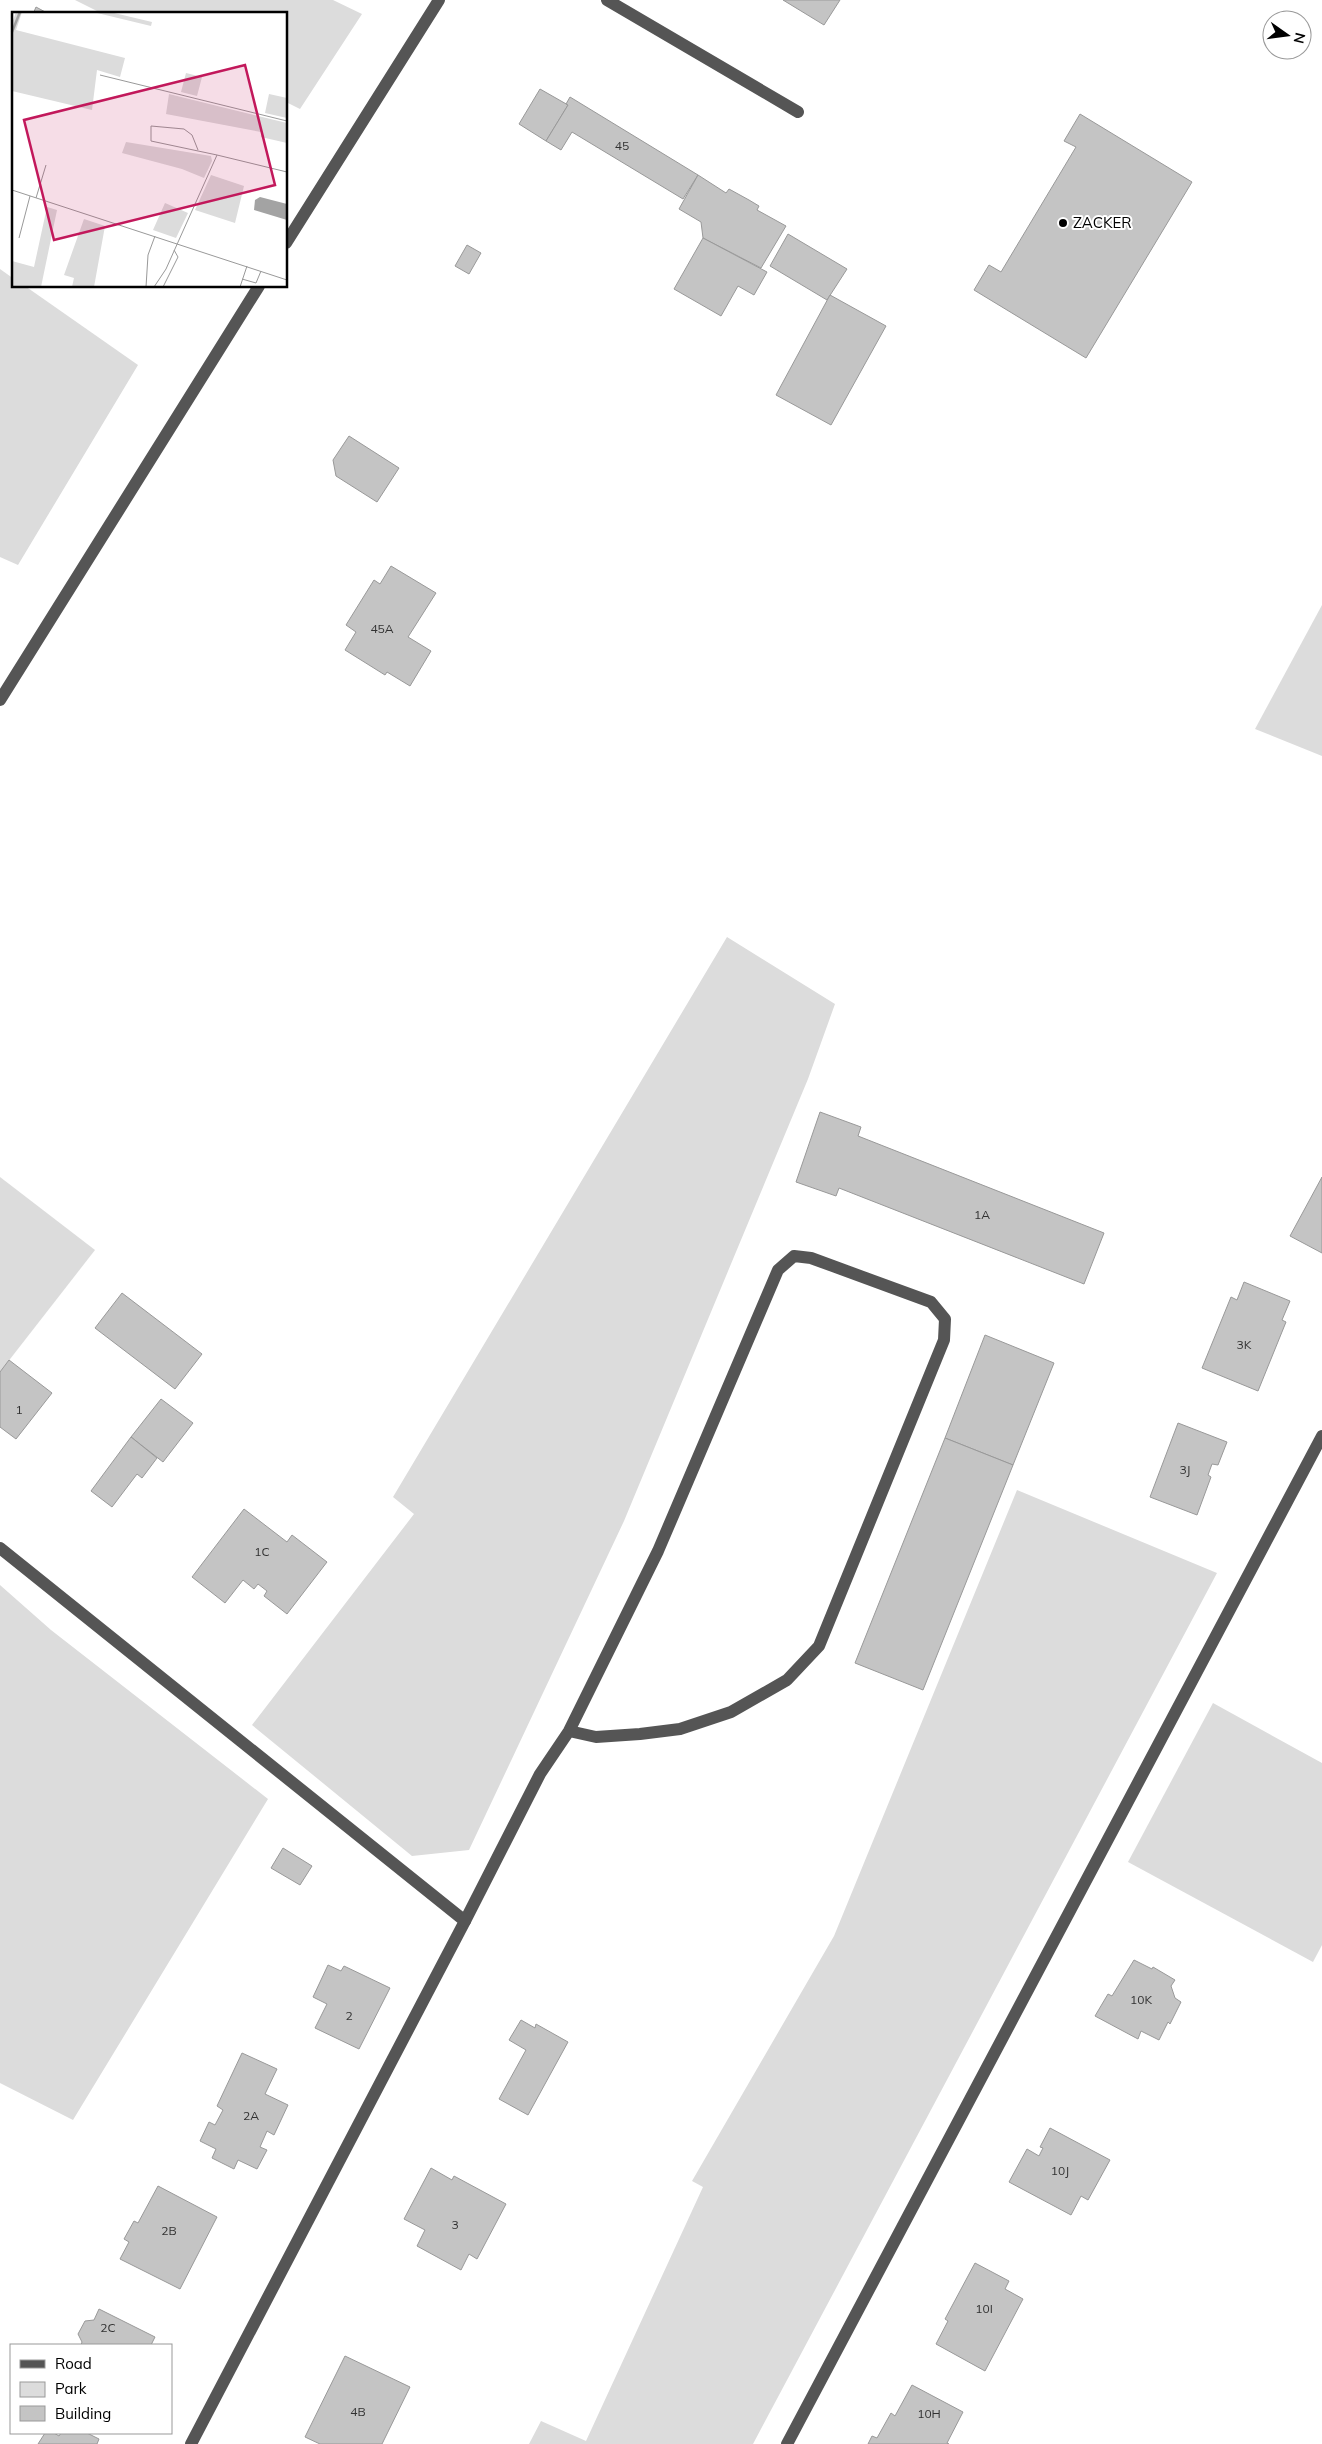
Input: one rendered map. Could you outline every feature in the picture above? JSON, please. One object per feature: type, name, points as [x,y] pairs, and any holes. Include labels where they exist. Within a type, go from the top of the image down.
[{"type":"street","points":[[288,240],[439,0]]},
{"type":"street","points":[[608,0],[798,112]]},
{"type":"street","points":[[0,700],[258,288]]},
{"type":"street","points":[[192,2444],[540,1774],[569,1731],[658,1551],[778,1270],[794,1256],[811,1258],[931,1302],[945,1319],[944,1340],[819,1646],[787,1680],[731,1712],[680,1729],[640,1734],[596,1737],[569,1731]]},
{"type":"street","points":[[786,2444],[1322,1436]]},
{"type":"street","points":[[0,1548],[465,1921]]},
{"type":"green space","points":[[75,0],[333,0],[362,14],[300,109],[288,103],[288,12],[99,12]]},
{"type":"green space","points":[[0,269],[12,278],[12,288],[28,288],[138,365],[18,565],[0,557]]},
{"type":"green space","points":[[1322,605],[1322,756],[1255,729]]},
{"type":"green space","points":[[727,937],[835,1004],[808,1079],[624,1521],[469,1850],[412,1856],[252,1725],[414,1514],[393,1497]]},
{"type":"green space","points":[[0,1177],[95,1250],[0,1372]]},
{"type":"green space","points":[[1017,1490],[1217,1573],[753,2444],[529,2444],[541,2421],[586,2441],[703,2187],[692,2181],[834,1936]]},
{"type":"green space","points":[[0,1585],[51,1630],[268,1799],[73,2120],[0,2083]]},
{"type":"green space","points":[[1213,1703],[1322,1763],[1322,1945],[1313,1962],[1128,1862]]},
{"type":"building","points":[[783,0],[840,0],[824,25]]},
{"type":"building","points":[[36,7],[45,12],[34,12]]},
{"type":"building","points":[[540,89],[568,105],[546,141],[519,124]]},
{"type":"building","points":[[570,97],[698,175],[683,199],[572,132],[561,150],[546,141],[568,105],[566,104]]},
{"type":"building","points":[[1080,114],[1192,182],[1086,358],[974,290],[989,265],[1001,272],[1076,147],[1064,141]]},
{"type":"building","points":[[698,175],[726,193],[729,189],[749,200],[759,206],[757,210],[786,226],[761,268],[703,238],[701,222],[679,209]]},
{"type":"building","points":[[788,234],[847,269],[827,300],[770,266]]},
{"type":"building","points":[[703,238],[767,272],[754,295],[738,286],[721,316],[674,289]]},
{"type":"building","points":[[467,245],[481,253],[469,274],[455,266]]},
{"type":"building","points":[[830,295],[886,326],[831,425],[776,395]]},
{"type":"building","points":[[349,436],[399,468],[377,502],[336,476],[333,460]]},
{"type":"building","points":[[391,566],[436,593],[408,637],[431,651],[410,686],[387,672],[385,675],[345,650],[356,632],[346,625],[374,580],[380,584]]},
{"type":"building","points":[[820,1112],[861,1127],[858,1136],[1104,1233],[1084,1284],[839,1188],[836,1196],[796,1182]]},
{"type":"building","points":[[1322,1177],[1322,1253],[1290,1236]]},
{"type":"building","points":[[1244,1282],[1290,1301],[1282,1320],[1286,1322],[1258,1391],[1202,1368],[1231,1297],[1237,1300]]},
{"type":"building","points":[[122,1293],[202,1354],[175,1389],[95,1328]]},
{"type":"building","points":[[985,1335],[1054,1363],[1013,1465],[945,1438]]},
{"type":"building","points":[[9,1360],[52,1393],[16,1439],[0,1427],[0,1372]]},
{"type":"building","points":[[161,1399],[193,1423],[163,1462],[131,1437]]},
{"type":"building","points":[[1178,1423],[1227,1442],[1218,1465],[1212,1464],[1208,1475],[1211,1477],[1197,1515],[1150,1497]]},
{"type":"building","points":[[131,1437],[157,1458],[142,1478],[137,1474],[112,1507],[91,1491]]},
{"type":"building","points":[[945,1438],[1013,1465],[923,1690],[855,1663]]},
{"type":"building","points":[[244,1509],[287,1542],[292,1535],[327,1562],[287,1614],[264,1596],[267,1591],[258,1584],[254,1589],[243,1580],[225,1603],[192,1577]]},
{"type":"building","points":[[283,1848],[312,1866],[300,1885],[271,1868]]},
{"type":"building","points":[[1134,1960],[1152,1969],[1153,1967],[1175,1980],[1171,1986],[1175,1998],[1181,2002],[1170,2024],[1168,2022],[1159,2040],[1141,2031],[1138,2039],[1095,2016],[1108,1994],[1112,1996]]},
{"type":"building","points":[[328,1965],[341,1971],[344,1966],[390,1988],[359,2049],[315,2028],[327,2004],[313,1997]]},
{"type":"building","points":[[521,2020],[535,2028],[536,2024],[568,2042],[528,2115],[499,2099],[526,2050],[509,2040]]},
{"type":"building","points":[[242,2053],[277,2069],[265,2094],[288,2105],[274,2135],[267,2131],[260,2147],[267,2150],[257,2169],[238,2160],[234,2169],[212,2158],[216,2149],[200,2141],[209,2122],[215,2125],[223,2110],[217,2106]]},
{"type":"building","points":[[1050,2128],[1110,2160],[1088,2200],[1081,2196],[1071,2215],[1009,2182],[1027,2149],[1039,2156],[1043,2148],[1040,2147]]},
{"type":"building","points":[[431,2168],[452,2180],[454,2176],[506,2204],[477,2259],[469,2254],[461,2270],[417,2246],[425,2230],[404,2219]]},
{"type":"building","points":[[158,2186],[217,2217],[180,2289],[120,2259],[129,2242],[124,2239],[134,2221],[138,2223]]},
{"type":"building","points":[[975,2263],[1009,2281],[1005,2289],[1023,2299],[985,2371],[936,2344],[948,2321],[945,2319]]},
{"type":"building","points":[[99,2309],[155,2337],[152,2344],[81,2344],[78,2334],[85,2321],[94,2320]]},
{"type":"building","points":[[345,2356],[410,2387],[382,2444],[320,2444],[305,2437]]},
{"type":"building","points":[[912,2385],[963,2412],[947,2443],[949,2444],[868,2444],[872,2436],[877,2438],[891,2413],[895,2416]]},
{"type":"building","points":[[44,2434],[56,2434],[59,2436],[60,2434],[89,2434],[99,2439],[97,2444],[38,2444]]},
{"type":"place","name":"ZACKER","points":[[1063,223]]}]
